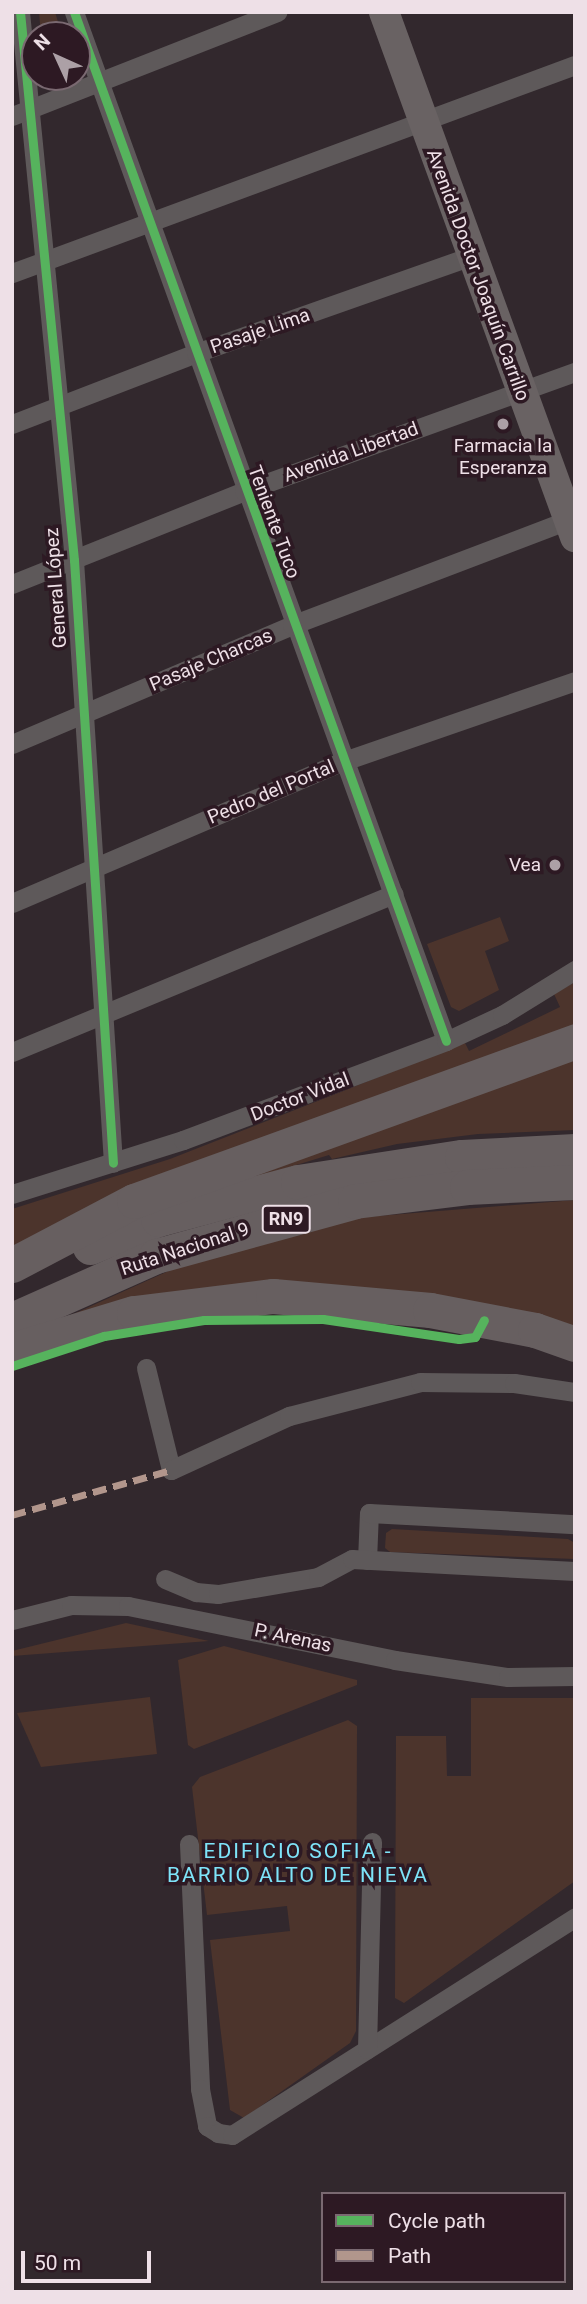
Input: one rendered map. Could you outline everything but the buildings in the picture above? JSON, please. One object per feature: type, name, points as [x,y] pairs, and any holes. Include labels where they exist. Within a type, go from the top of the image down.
[{"type":"highway","points":[[12,1265],[134,1201],[575,1041]]},
{"type":"highway","name":"Ruta Nacional 9","points":[[12,1285],[159,1219],[298,1182],[463,1157],[575,1151]]},
{"type":"highway","name":"Ruta Nacional 9","points":[[12,1321],[156,1256],[355,1201],[467,1187],[575,1182]]},
{"type":"highway","points":[[12,1350],[134,1313],[273,1296],[430,1310],[535,1330],[575,1343]]},
{"type":"main road","name":"Avenida Doctor Joaquín Carrillo","points":[[384,12],[469,257],[571,529]]},
{"type":"street","name":"General López","points":[[20,12],[20,112],[45,259],[56,405],[74,560],[81,715],[97,865],[113,1163]]},
{"type":"street","name":"Teniente Tuco","points":[[74,12],[292,625],[394,894],[446,1041]]},
{"type":"street","points":[[20,112],[98,79],[276,12]]},
{"type":"street","points":[[12,273],[423,124],[575,65]]},
{"type":"street","name":"Pasaje Lima","points":[[12,424],[196,353],[469,257]]},
{"type":"street","name":"Avenida Libertad","points":[[12,584],[244,491],[575,372]]},
{"type":"street","name":"Pasaje Charcas","points":[[12,744],[292,625],[571,529]]},
{"type":"street","name":"Pedro del Portal","points":[[12,903],[344,761],[575,681]]},
{"type":"street","points":[[12,1052],[394,894]]},
{"type":"street","name":"Doctor Vidal","points":[[12,1194],[113,1163],[446,1041],[502,1014],[575,970]]},
{"type":"street","points":[[146,1368],[171,1470],[289,1416],[375,1390],[419,1382],[468,1381],[575,1392]]},
{"type":"street","points":[[367,1560],[369,1513],[575,1524]]},
{"type":"street","points":[[165,1579],[196,1592],[218,1594],[318,1577],[352,1559],[575,1571]]},
{"type":"street","name":"P. Arenas","points":[[12,1620],[71,1605],[128,1606],[395,1660],[508,1676],[575,1676]]},
{"type":"street","points":[[367,2049],[372,1842]]},
{"type":"street","points":[[189,1844],[200,2089],[207,2126],[218,2133],[232,2135],[575,1917]]},
{"type":"shaded area","points":[[39,12],[55,12],[58,21],[40,21]]},
{"type":"shaded area","points":[[500,917],[509,941],[485,951],[499,990],[459,1011],[451,1007],[427,944]]},
{"type":"shaded area","points":[[575,982],[575,1031],[12,1250],[12,1209],[170,1159],[465,1043],[469,1051],[560,1007],[554,994]]},
{"type":"shaded area","points":[[575,1058],[575,1130],[478,1134],[397,1144],[332,1159],[329,1155],[163,1206]]},
{"type":"shaded area","points":[[575,1200],[575,1336],[370,1294],[47,1326],[195,1259],[269,1238],[365,1217]]},
{"type":"shaded area","points":[[392,1529],[568,1539],[575,1543],[575,1559],[390,1552],[385,1548],[386,1533]]},
{"type":"shaded area","points":[[126,1623],[209,1641],[12,1656],[12,1651]]},
{"type":"shaded area","points":[[224,1646],[357,1680],[357,1685],[194,1749],[188,1745],[178,1660]]},
{"type":"shaded area","points":[[150,1697],[157,1754],[41,1767],[17,1713]]},
{"type":"shaded area","points":[[471,1698],[575,1698],[575,1881],[404,2003],[395,1998],[396,1736],[446,1736],[447,1776],[471,1776]]},
{"type":"shaded area","points":[[348,1720],[357,1726],[356,2031],[350,2043],[244,2118],[230,2110],[210,1940],[290,1931],[287,1906],[207,1915],[192,1787],[200,1777]]},
{"type":"marked path","points":[[12,1515],[171,1470]]},
{"type":"cycle path","points":[[20,12],[74,560],[113,1163]]},
{"type":"cycle path","points":[[74,12],[446,1041]]},
{"type":"cycle path","points":[[12,1366],[104,1336],[204,1320],[323,1319],[459,1339],[475,1337],[484,1320]]},
{"type":"place","name":"Farmacia la Esperanza","points":[[503,424]]},
{"type":"place","name":"Vea","points":[[555,865]]},
{"type":"district","name":"EDIFICIO SOFIA - BARRIO ALTO DE NIEVA","points":[[298,1863]]}]
